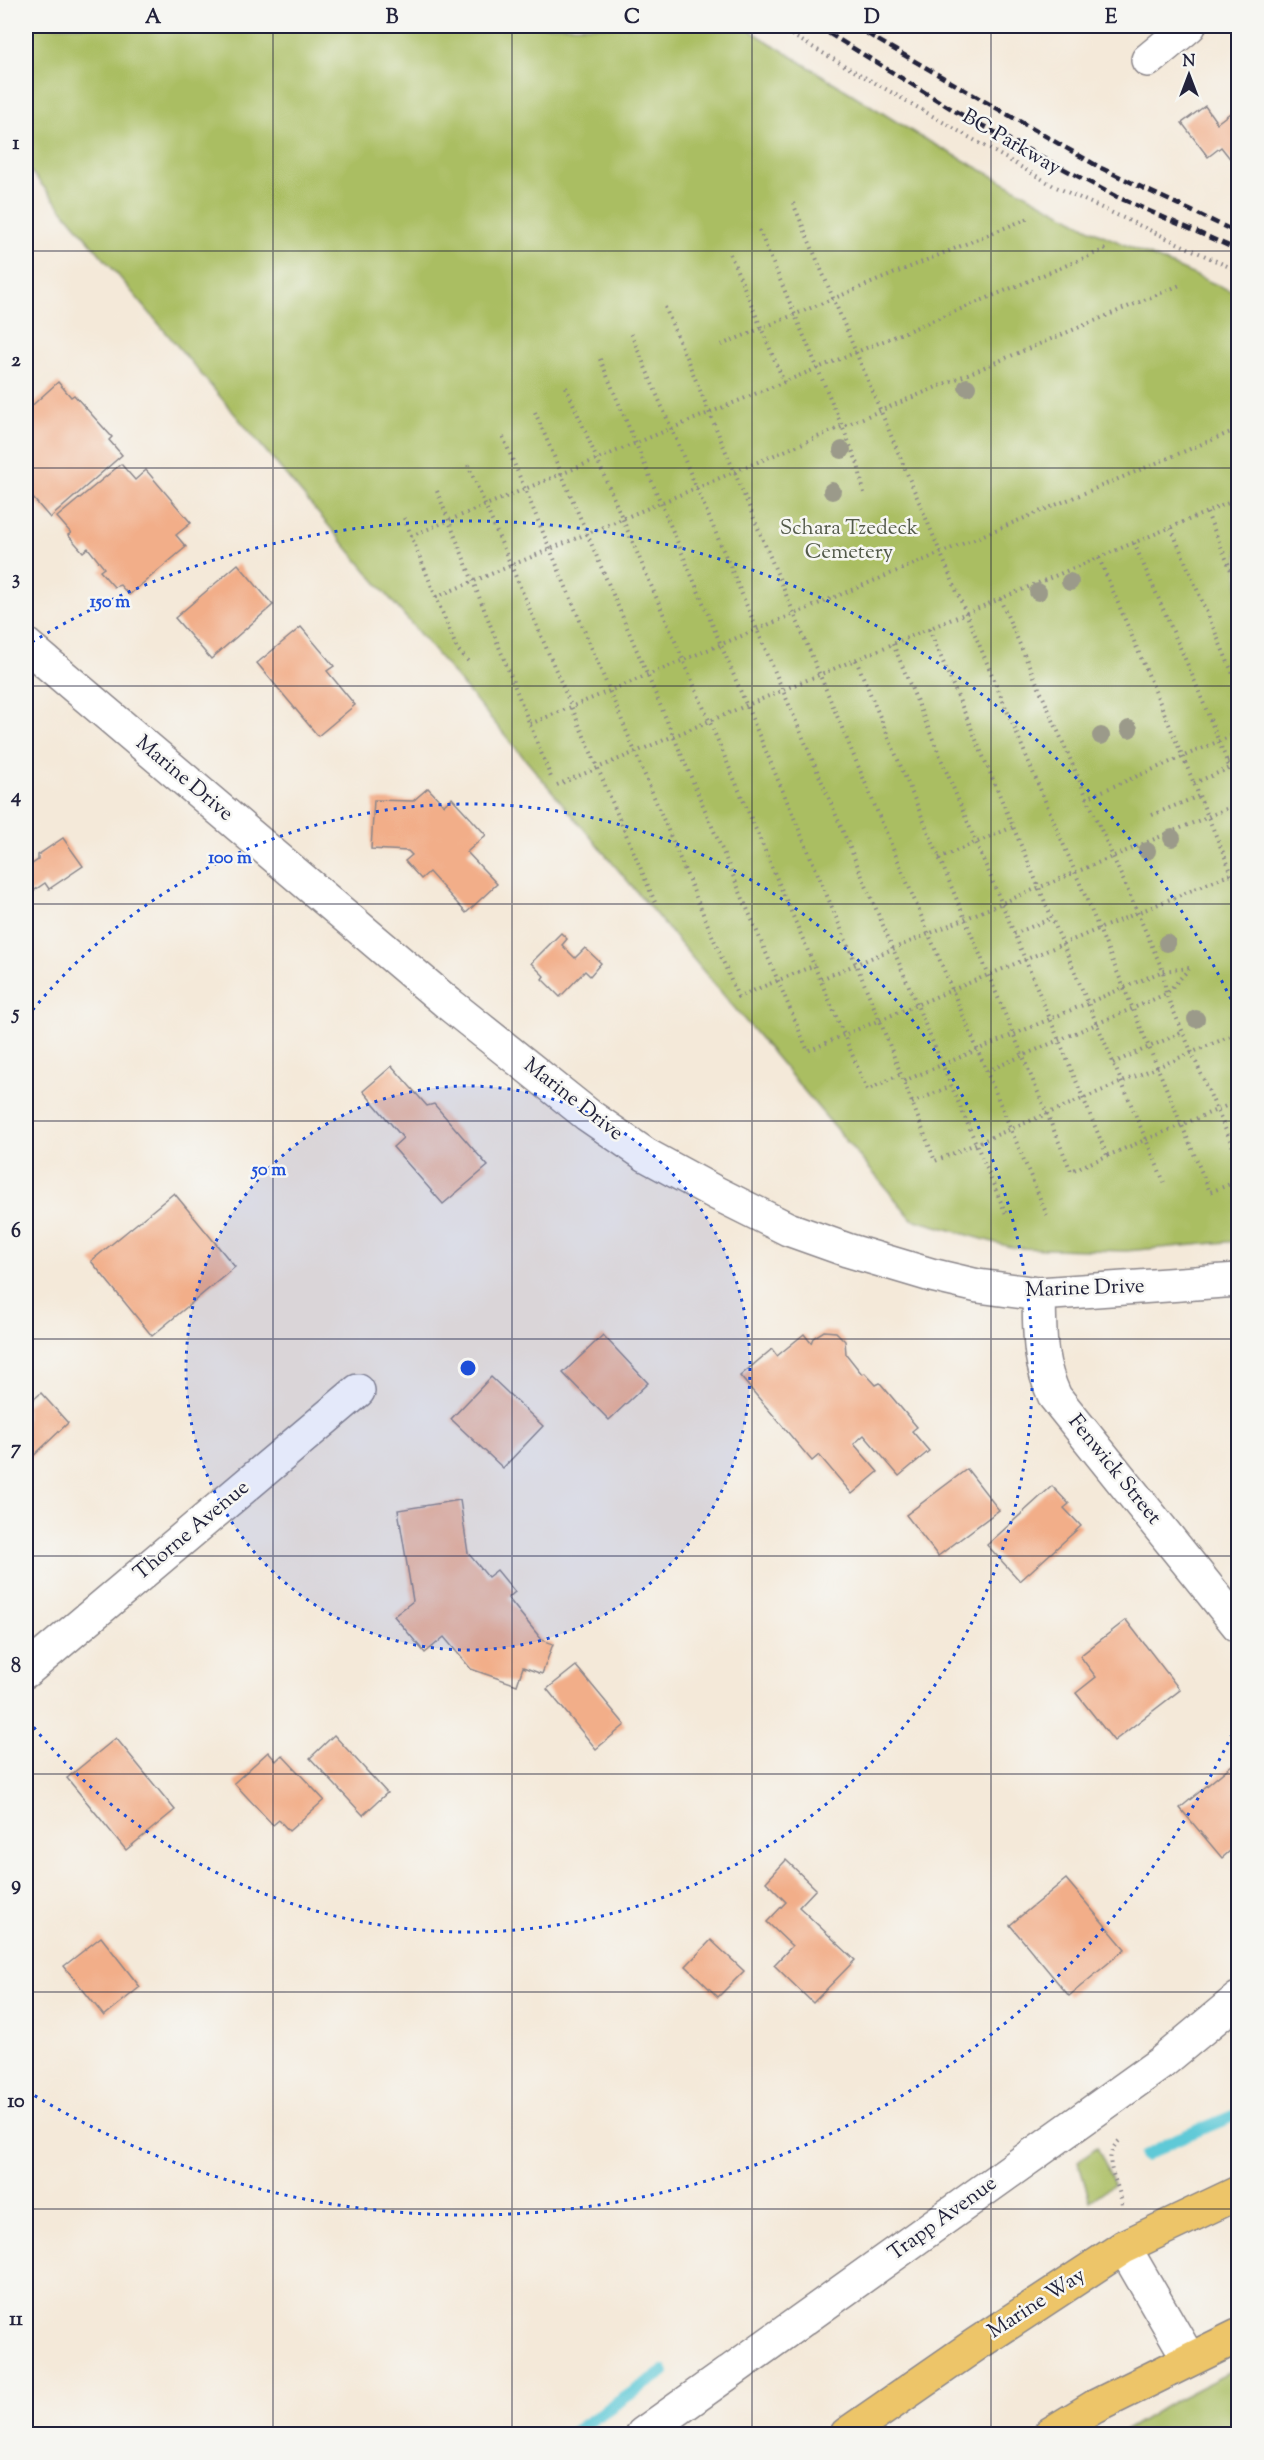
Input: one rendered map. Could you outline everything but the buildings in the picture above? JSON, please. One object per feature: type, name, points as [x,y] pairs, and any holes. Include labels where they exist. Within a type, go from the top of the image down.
[{"type":"main road","name":"Marine Way","points":[[847,2434],[975,2345],[1124,2247],[1239,2193]]},
{"type":"main road","points":[[1050,2434],[1094,2407],[1239,2336]]},
{"type":"street","points":[[1148,60],[1189,26]]},
{"type":"street","name":"Marine Drive","points":[[26,645],[449,1004],[588,1115],[646,1155],[788,1229],[847,1250],[940,1278],[978,1286],[1039,1294],[1239,1280]]},
{"type":"street","name":"Fenwick Street","points":[[1039,1294],[1040,1354],[1045,1376],[1055,1397],[1239,1625]]},
{"type":"street","name":"Thorne Avenue","points":[[26,1671],[358,1392]]},
{"type":"street","name":"Trapp Avenue","points":[[643,2434],[1161,2062],[1239,1999]]},
{"type":"street","points":[[1124,2247],[1190,2359]]},
{"type":"path","name":"BC Parkway","points":[[776,26],[1054,186],[1239,271]]},
{"type":"path","points":[[793,203],[1210,1192],[1239,1181]]},
{"type":"path","points":[[721,345],[1031,217]]},
{"type":"path","points":[[759,230],[858,464],[864,493]]},
{"type":"path","points":[[411,536],[1106,249]]},
{"type":"path","points":[[730,254],[784,382]]},
{"type":"path","points":[[436,597],[1180,285]]},
{"type":"path","points":[[665,307],[1047,1215]]},
{"type":"path","points":[[631,334],[1006,1215]]},
{"type":"path","points":[[600,359],[880,1020],[935,1161],[1239,1033]]},
{"type":"path","points":[[566,387],[711,720],[867,1090],[901,1074]]},
{"type":"path","points":[[535,412],[808,1051],[1239,871]]},
{"type":"path","points":[[530,724],[1239,429]]},
{"type":"path","points":[[503,437],[738,997],[815,965]]},
{"type":"path","points":[[468,465],[656,902]]},
{"type":"path","points":[[437,491],[552,780]]},
{"type":"path","points":[[557,785],[1239,499]]},
{"type":"path","points":[[1207,513],[1239,588]]},
{"type":"path","points":[[404,518],[457,649],[470,663]]},
{"type":"path","points":[[1171,528],[1239,686]]},
{"type":"path","points":[[1134,543],[1239,789]]},
{"type":"path","points":[[1099,558],[1239,888]]},
{"type":"path","points":[[1000,599],[1163,971],[1166,993],[1239,1158]]},
{"type":"path","points":[[929,629],[1164,1182]]},
{"type":"path","points":[[893,644],[1107,1155]]},
{"type":"path","points":[[856,660],[1071,1171],[1239,1101]]},
{"type":"path","points":[[1086,798],[1239,733]]},
{"type":"path","points":[[1227,761],[1239,757]]},
{"type":"path","points":[[1194,783],[1230,768]]},
{"type":"path","points":[[1152,815],[1199,796]]},
{"type":"path","points":[[821,979],[1239,804]]},
{"type":"path","points":[[939,858],[1013,827]]},
{"type":"path","points":[[1014,934],[1052,918]]},
{"type":"path","points":[[904,1081],[1163,971],[1189,968],[1166,993],[987,1071]]},
{"type":"path","points":[[1113,1063],[1183,1032]]},
{"type":"path","points":[[912,1103],[951,1086]]},
{"type":"path","points":[[1124,2247],[1122,2197],[1109,2160],[1110,2149],[1128,2133]]},
{"type":"green space","name":"Schara Tzedeck Cemetery","points":[[26,26],[743,26],[921,137],[1096,232],[1238,294],[1238,1241],[1126,1251],[1014,1248],[912,1219],[26,166]]},
{"type":"green space","points":[[1097,2147],[1114,2184],[1090,2201],[1078,2161]]},
{"type":"green space","points":[[1238,2368],[1238,2434],[1119,2434],[1172,2402]]},
{"type":"waterway","points":[[1145,2156],[1177,2139],[1238,2114]]},
{"type":"waterway","points":[[571,2434],[663,2372]]},
{"type":"railway","points":[[817,26],[955,111],[1115,196],[1238,250]]},
{"type":"railway","points":[[855,26],[1101,168],[1238,233]]}]
